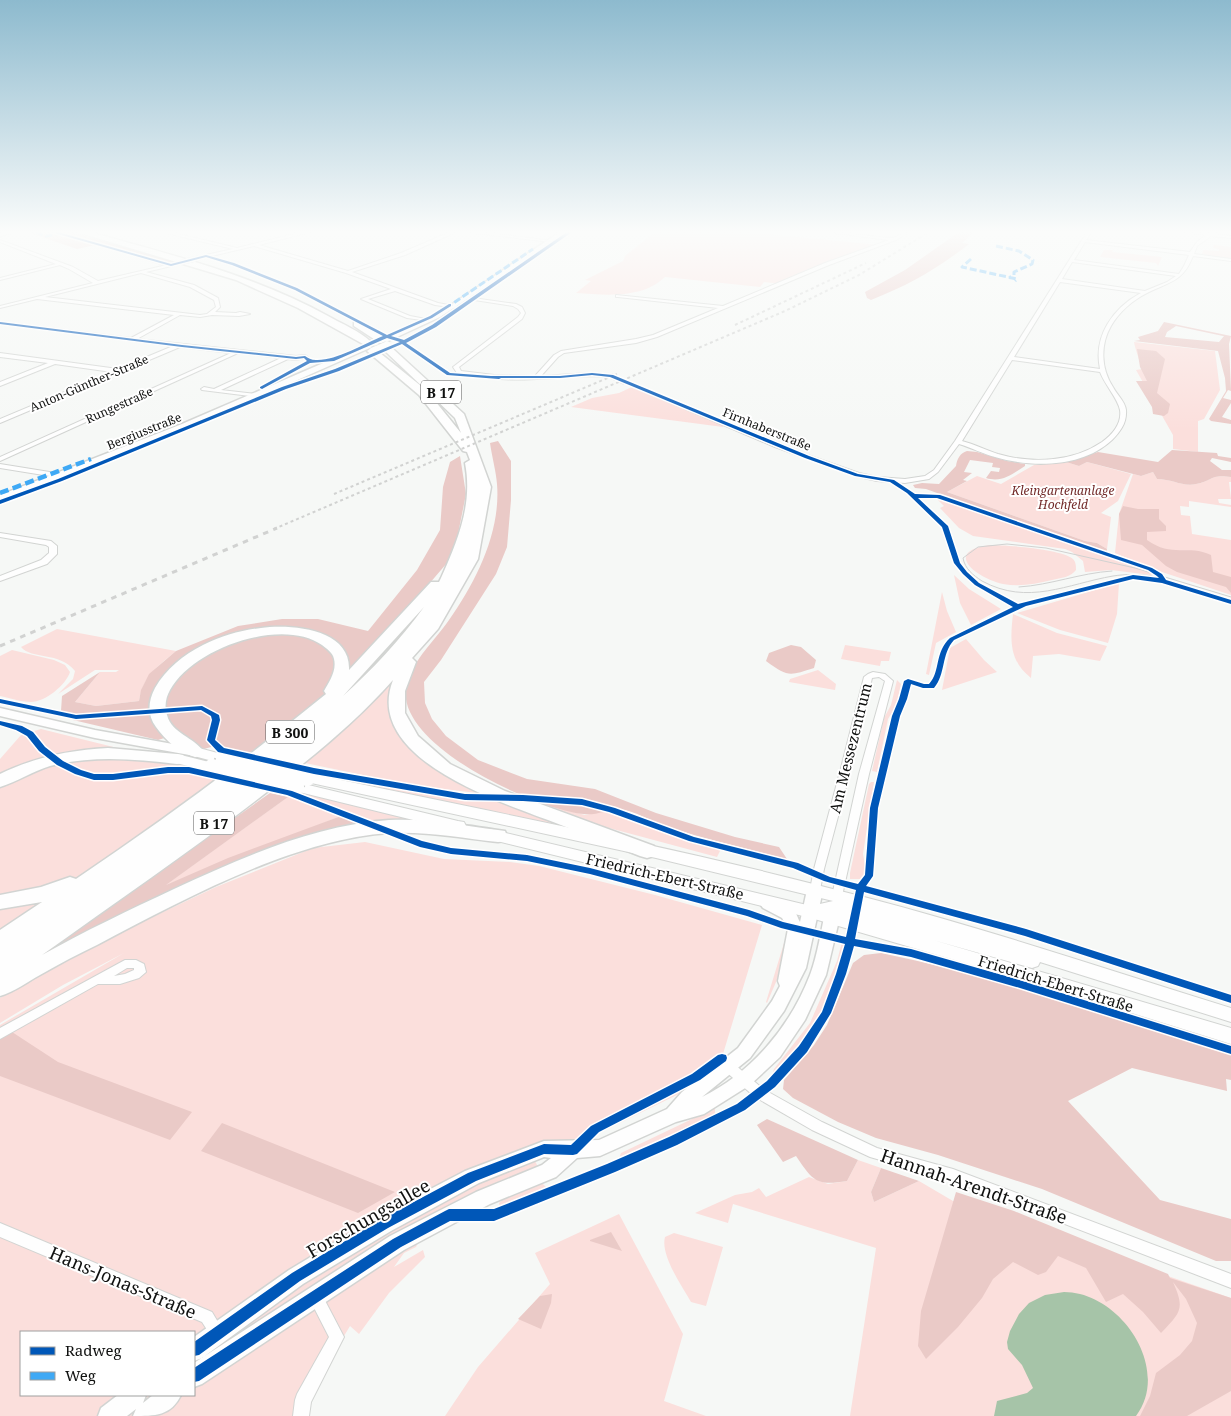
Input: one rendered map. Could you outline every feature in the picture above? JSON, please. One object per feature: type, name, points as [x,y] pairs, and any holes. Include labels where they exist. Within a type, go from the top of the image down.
[{"type":"highway","name":"B 17","points":[[0,973],[201,832],[292,764],[360,706],[411,653],[432,628],[457,589],[472,559],[484,513],[485,490],[483,468],[454,420],[435,394],[378,346],[292,298]]},
{"type":"highway","points":[[299,298],[311,301],[339,314],[378,346],[413,358],[446,385]]},
{"type":"highway","points":[[467,408],[478,432],[472,448]]},
{"type":"highway","name":"B 17","points":[[0,954],[186,827],[244,785],[317,727],[374,676],[398,650],[437,599],[457,561],[468,532],[472,512],[472,448]]},
{"type":"highway","name":"B 300","points":[[0,902],[44,894],[97,873],[228,781],[334,696],[457,561]]},
{"type":"highway","points":[[195,752],[172,737],[160,721],[158,710],[161,692],[168,680],[194,656],[216,645],[244,636],[270,631],[292,631],[322,639],[334,646],[341,656],[342,669],[337,682],[327,697],[312,713]]},
{"type":"highway","points":[[411,653],[397,691],[398,713],[411,739],[444,768],[506,798],[647,851]]},
{"type":"highway","points":[[0,781],[55,760],[89,753],[126,752],[177,759]]},
{"type":"highway","points":[[0,988],[53,957],[187,892],[247,866],[312,842],[380,828],[411,826],[498,836]]},
{"type":"highway","points":[[0,940],[97,873]]},
{"type":"main road","name":"Friedrich-Ebert-Straße","points":[[195,752],[218,763]]},
{"type":"main road","name":"Friedrich-Ebert-Straße","points":[[177,759],[218,763],[302,782],[647,851],[815,890],[834,907],[1071,987],[1231,1036]]},
{"type":"main road","name":"Friedrich-Ebert-Straße","points":[[302,782],[498,836],[811,912],[834,907],[1009,956],[1106,977],[1231,1015]]},
{"type":"street","points":[[0,307],[38,298]]},
{"type":"street","points":[[39,298],[205,316],[219,305],[215,298]]},
{"type":"street","points":[[366,298],[363,299],[409,317],[429,320]]},
{"type":"street","points":[[421,298],[437,304],[454,307]]},
{"type":"street","points":[[378,346],[426,327],[467,298]]},
{"type":"street","points":[[468,298],[514,305],[520,308],[523,313],[520,318],[456,367],[458,370],[472,375],[537,377],[592,374],[610,376]]},
{"type":"street","points":[[637,298],[725,308]]},
{"type":"street","points":[[537,377],[556,356],[571,349],[646,339],[748,298]]},
{"type":"street","name":"Firnhaberstraße","points":[[625,382],[777,446],[857,475],[877,479],[905,480],[927,478],[936,472],[958,442],[1048,298]]},
{"type":"street","points":[[958,442],[974,446],[997,456],[1028,461],[1061,459],[1094,450],[1118,430],[1123,418],[1121,405],[1103,371],[1100,351],[1105,332],[1124,306],[1136,298]]},
{"type":"street","points":[[378,346],[454,307]]},
{"type":"street","points":[[211,313],[239,314]]},
{"type":"street","points":[[132,340],[179,314]]},
{"type":"street","points":[[0,323],[178,346],[287,357],[306,357]]},
{"type":"street","name":"Anton-Günther-Straße","points":[[0,421],[178,346]]},
{"type":"street","name":"Bergiusstraße","points":[[0,498],[62,476],[378,346]]},
{"type":"street","name":"Rungestraße","points":[[0,459],[237,352]]},
{"type":"street","points":[[0,355],[118,371]]},
{"type":"street","points":[[216,390],[287,357]]},
{"type":"street","points":[[1011,358],[1103,371]]},
{"type":"street","points":[[0,384],[56,362]]},
{"type":"street","points":[[204,389],[257,396]]},
{"type":"street","points":[[0,466],[62,476]]},
{"type":"street","points":[[0,535],[48,544],[53,546],[54,551],[44,562],[0,579]]},
{"type":"street","name":"Am Messezentrum","points":[[811,912],[817,875],[868,677],[872,674],[879,674],[886,677],[889,681],[864,774],[834,907]]},
{"type":"street","name":"Friedrich-Ebert-Straße","points":[[0,712],[94,734],[195,752]]},
{"type":"street","name":"Friedrich-Ebert-Straße","points":[[94,734],[177,759]]},
{"type":"street","points":[[750,896],[788,914],[796,929],[783,997]]},
{"type":"street","name":"Forschungsallee","points":[[195,1349],[296,1277],[384,1224],[472,1177],[544,1149],[573,1150],[600,1148],[673,1115],[706,1104],[744,1080],[774,1052],[799,1015],[818,975],[834,907]]},
{"type":"street","name":"Forschungsallee","points":[[673,1115],[688,1098],[730,1067],[767,1024],[798,968],[811,912]]},
{"type":"street","points":[[0,1034],[98,980]]},
{"type":"street","name":"Hannah-Arendt-Straße","points":[[730,1067],[759,1093],[817,1126],[875,1153],[953,1175],[1231,1281]]},
{"type":"street","points":[[195,1375],[397,1243],[483,1198],[549,1171],[573,1150]]},
{"type":"street","name":"Hans-Jonas-Straße","points":[[0,1230],[207,1317],[218,1333],[227,1355]]},
{"type":"street","points":[[302,1415],[303,1400],[338,1337],[315,1296]]},
{"type":"street","points":[[109,1416],[134,1396]]},
{"type":"street","points":[[144,1416],[169,1396]]},
{"type":"green space","points":[[1134,342],[1215,351],[1220,390],[1204,419],[1198,421],[1198,452],[1173,449],[1173,435],[1136,370],[1142,369]]},
{"type":"green space","points":[[634,386],[724,424],[723,427],[571,407],[592,398],[619,393]]},
{"type":"green space","name":"Kleingartenanlage Hochfeld","points":[[1066,462],[1079,466],[1087,462],[1131,474],[1118,501],[1101,513],[1111,517],[1107,549],[1097,543],[1085,541],[947,492],[977,476],[1001,484],[1034,465]]},
{"type":"green space","points":[[1153,472],[1157,479],[1191,485],[1219,476],[1231,477],[1231,482],[1229,482],[1231,499],[1218,499],[1219,503],[1231,505],[1231,507],[1189,501],[1189,507],[1180,506],[1181,515],[1190,516],[1192,534],[1231,540],[1231,595],[1147,567],[1115,553],[1119,514],[1133,474],[1141,476]]},
{"type":"green space","points":[[943,499],[1154,572],[1151,575],[1111,570],[1085,572],[1083,561],[1065,549],[973,536],[959,528],[940,508],[944,506],[938,500]]},
{"type":"green space","points":[[990,545],[1033,548],[1058,553],[1073,559],[1076,570],[1066,577],[1040,583],[1003,584],[974,571],[966,558],[968,553],[976,548]]},
{"type":"green space","points":[[954,575],[969,589],[1001,609],[971,625],[960,603]]},
{"type":"green space","points":[[1119,583],[1117,614],[1108,643],[1060,630],[1017,613]]},
{"type":"green space","points":[[942,592],[947,611],[956,632],[936,643],[929,675],[926,674]]},
{"type":"green space","points":[[1013,614],[1057,633],[1107,646],[1100,661],[1059,654],[1033,656],[1031,678],[1018,664],[1015,657],[1011,633]]},
{"type":"green space","points":[[57,629],[176,651],[152,672],[144,684],[139,701],[96,706],[75,702],[100,672],[116,672],[119,670],[95,670],[58,694],[73,679],[75,671],[61,661],[26,651],[21,647]]},
{"type":"green space","points":[[966,639],[997,672],[942,690],[950,648]]},
{"type":"green space","points":[[845,645],[891,652],[889,661],[881,661],[880,666],[841,659]]},
{"type":"green space","points":[[12,650],[54,660],[65,665],[70,672],[68,677],[54,692],[37,701],[23,701],[0,696],[0,656]]},
{"type":"green space","points":[[818,670],[836,684],[835,690],[789,682],[790,679]]},
{"type":"green space","points":[[396,679],[405,741],[485,794],[411,785],[305,763],[341,733]]},
{"type":"green space","points":[[897,680],[901,684],[896,706],[888,719],[877,772],[872,771],[884,718],[891,705]]},
{"type":"green space","points":[[41,729],[194,767],[202,775],[222,780],[0,933],[0,759],[21,735]]},
{"type":"green space","points":[[335,778],[465,800],[496,801],[579,830]]},
{"type":"green space","points":[[874,782],[863,854],[867,875],[863,879],[850,879],[869,784]]},
{"type":"green space","points":[[296,791],[420,822],[364,825],[341,816],[164,886]]},
{"type":"green space","points":[[543,804],[585,815],[604,811],[616,814],[662,832],[721,849],[717,857],[583,821]]},
{"type":"green space","points":[[365,842],[444,859],[510,862],[539,866],[655,895],[762,925],[723,1054],[689,1089],[593,1136],[536,1145],[534,1159],[538,1167],[416,1240],[418,1243],[416,1247],[404,1253],[394,1267],[423,1250],[425,1257],[389,1293],[359,1334],[350,1326],[325,1368],[301,1416],[0,1416],[0,1025],[124,953],[63,985],[0,1023],[0,998],[57,962],[216,887],[313,848]]},
{"type":"green space","points":[[788,930],[791,931],[785,961],[767,1003],[766,1002]]},
{"type":"green space","points":[[842,942],[845,946],[839,967],[817,1019],[797,1049],[770,1081],[774,1069],[810,1023],[837,961]]},
{"type":"green space","points":[[715,1108],[715,1114],[619,1159],[621,1153]]},
{"type":"green space","points":[[858,1160],[881,1168],[871,1192],[874,1202],[919,1181],[953,1201],[1231,1298],[1231,1416],[850,1416],[876,1248],[733,1204],[728,1223],[695,1213],[735,1195],[752,1192],[759,1188],[766,1197],[809,1177],[828,1184],[847,1181]]},
{"type":"green space","points":[[542,1183],[546,1187],[500,1209],[499,1203],[503,1199]]},
{"type":"green space","points":[[619,1214],[683,1334],[664,1401],[706,1416],[445,1416],[478,1367],[550,1284],[535,1253]]},
{"type":"green space","points":[[674,1233],[723,1247],[706,1306],[691,1302],[669,1261],[664,1244],[665,1237]]},
{"type":"shaded area","points":[[1164,322],[1231,336],[1229,344],[1231,391],[1228,390],[1223,398],[1231,400],[1231,403],[1222,417],[1231,420],[1231,424],[1211,421],[1209,419],[1226,391],[1225,378],[1218,351],[1134,341],[1140,340],[1138,337],[1158,331]],"holes":[[[1176,326],[1224,336],[1219,342],[1165,337],[1167,332]]]},
{"type":"shaded area","points":[[1137,349],[1156,351],[1165,359],[1157,393],[1170,404],[1168,413],[1164,416],[1153,414],[1152,407],[1136,381],[1147,381],[1140,367]]},
{"type":"shaded area","points":[[498,441],[511,461],[511,500],[507,547],[496,574],[441,660],[424,682],[425,703],[432,719],[446,736],[478,760],[527,779],[595,789],[656,813],[735,837],[779,847],[787,859],[665,826],[625,810],[584,814],[562,810],[503,787],[471,769],[443,750],[420,728],[408,706],[407,683],[420,658],[459,605],[485,556],[495,520],[497,502],[496,479],[490,443]]},
{"type":"shaded area","points":[[1172,450],[1217,453],[1218,456],[1231,458],[1231,462],[1212,458],[1210,461],[1222,470],[1231,470],[1231,477],[1219,476],[1191,485],[1157,479],[1153,472],[1141,476],[1087,462],[1079,466],[1066,462],[1098,452],[1158,462]]},
{"type":"shaded area","points":[[967,451],[1025,464],[1025,466],[1002,479],[992,479],[986,478],[991,471],[999,472],[1000,468],[992,467],[993,463],[970,460],[964,472],[972,473],[963,480],[967,481],[947,492],[1085,541],[1097,543],[1107,549],[1106,554],[926,489],[915,488],[913,485],[922,483],[939,484],[956,466],[961,455]]},
{"type":"shaded area","points":[[460,456],[466,494],[458,534],[447,563],[405,612],[335,687],[254,755],[218,745],[204,749],[177,734],[158,740],[73,720],[78,715],[61,711],[62,696],[100,672],[75,702],[96,706],[139,701],[141,690],[149,674],[176,651],[238,626],[282,619],[318,619],[368,631],[417,570],[440,530],[443,487],[450,462]]},
{"type":"shaded area","points":[[1123,506],[1138,509],[1159,509],[1159,519],[1166,526],[1166,531],[1147,532],[1147,540],[1172,550],[1203,552],[1211,555],[1213,572],[1231,577],[1231,593],[1226,587],[1177,572],[1166,566],[1142,545],[1121,540],[1119,514]]},
{"type":"shaded area","points":[[791,645],[801,647],[816,660],[814,668],[789,674],[766,661],[769,653]]},
{"type":"shaded area","points":[[270,793],[288,797],[166,885],[228,858],[341,816],[364,825],[282,848],[23,968]]},
{"type":"shaded area","points":[[881,953],[970,974],[1101,1011],[1231,1053],[1231,1080],[1226,1079],[1227,1091],[1132,1068],[1068,1101],[1160,1200],[1231,1219],[1231,1261],[1216,1261],[1042,1189],[938,1155],[876,1138],[838,1122],[793,1098],[783,1089],[784,1080],[814,1045],[827,1025],[853,963],[864,955]]},
{"type":"shaded area","points":[[12,1032],[58,1062],[192,1112],[170,1140],[0,1076],[0,1039]]},
{"type":"shaded area","points":[[767,1119],[858,1160],[847,1181],[828,1183],[816,1180],[796,1156],[783,1162],[757,1125]]},
{"type":"shaded area","points":[[222,1123],[395,1192],[358,1213],[201,1151]]},
{"type":"shaded area","points":[[881,1168],[919,1181],[874,1202],[871,1192]]},
{"type":"shaded area","points":[[956,1192],[1014,1211],[1168,1274],[1170,1278],[1231,1298],[1231,1391],[1187,1416],[1140,1416],[1150,1396],[1156,1373],[1180,1355],[1192,1341],[1197,1323],[1186,1299],[1173,1282],[1179,1298],[1179,1310],[1177,1315],[1161,1333],[1143,1312],[1123,1294],[1106,1302],[1086,1268],[1058,1256],[1046,1272],[1038,1275],[1013,1262],[993,1279],[982,1298],[958,1327],[926,1359],[918,1346],[921,1311]]},
{"type":"shaded area","points":[[611,1232],[622,1251],[590,1241],[590,1240]]},
{"type":"shaded area","points":[[1064,1292],[1085,1295],[1104,1305],[1121,1319],[1134,1336],[1144,1356],[1148,1376],[1146,1397],[1136,1416],[994,1416],[997,1401],[1027,1393],[1033,1388],[1022,1365],[1008,1349],[1007,1342],[1010,1331],[1019,1314],[1029,1303],[1045,1295]]},
{"type":"shaded area","points":[[552,1294],[551,1303],[541,1329],[518,1319],[540,1296]]},
{"type":"tunnel","points":[[366,342],[383,352]]},
{"type":"tunnel","points":[[611,376],[625,382]]},
{"type":"tram line","points":[[1152,576],[1118,575],[1048,591],[1032,593],[1015,592],[982,581],[968,569],[963,558],[978,547],[1007,544],[1046,548],[1135,568],[1231,597]]},
{"type":"tram line","points":[[1019,587],[1112,571]]},
{"type":"railway","points":[[735,325],[792,298]]},
{"type":"railway","points":[[274,529],[812,298]]},
{"type":"railway","points":[[334,494],[617,374]]},
{"type":"railway","points":[[0,646],[277,528]]},
{"type":"marked path","points":[[446,308],[461,298]]},
{"type":"marked path","points":[[0,493],[91,459]]},
{"type":"cycle path","points":[[313,298],[380,334],[404,342],[404,344],[449,374],[499,378]]},
{"type":"cycle path","points":[[0,502],[60,480],[284,388],[337,370],[404,342],[434,326],[474,298]]},
{"type":"cycle path","points":[[262,388],[309,362],[332,360],[431,317],[450,305]]},
{"type":"cycle path","points":[[0,323],[182,346],[296,358],[305,357],[308,360],[314,361]]},
{"type":"cycle path","points":[[492,377],[560,377],[592,374],[611,376],[807,457],[857,475],[892,481],[909,492],[945,526],[957,563],[965,573],[977,584],[1018,607]]},
{"type":"cycle path","points":[[914,496],[938,496],[1150,569],[1160,575],[1163,581]]},
{"type":"cycle path","points":[[195,1375],[397,1243],[449,1215],[494,1215],[611,1168],[673,1141],[741,1107],[771,1084],[803,1049],[826,1013],[841,974],[850,942],[861,887],[869,876],[874,808],[896,716],[908,681],[923,686],[931,686],[938,676],[944,650],[952,639],[1024,604],[1133,577],[1163,581],[1231,602]]},
{"type":"cycle path","points":[[0,701],[76,717],[202,708],[215,715],[216,720],[211,740],[221,750],[314,771],[465,797],[582,802],[612,810],[692,839],[795,865],[827,879],[1026,933],[1231,999]]},
{"type":"cycle path","points":[[0,723],[19,728],[30,734],[42,749],[60,763],[94,777],[113,777],[168,770],[189,770],[289,793],[420,844],[451,851],[527,858],[590,871],[749,913],[781,925],[869,946],[911,953],[1020,984],[1231,1050]]},
{"type":"cycle path","points":[[195,1349],[296,1277],[384,1224],[472,1177],[544,1149],[573,1150],[595,1129],[696,1077],[722,1058]]}]
